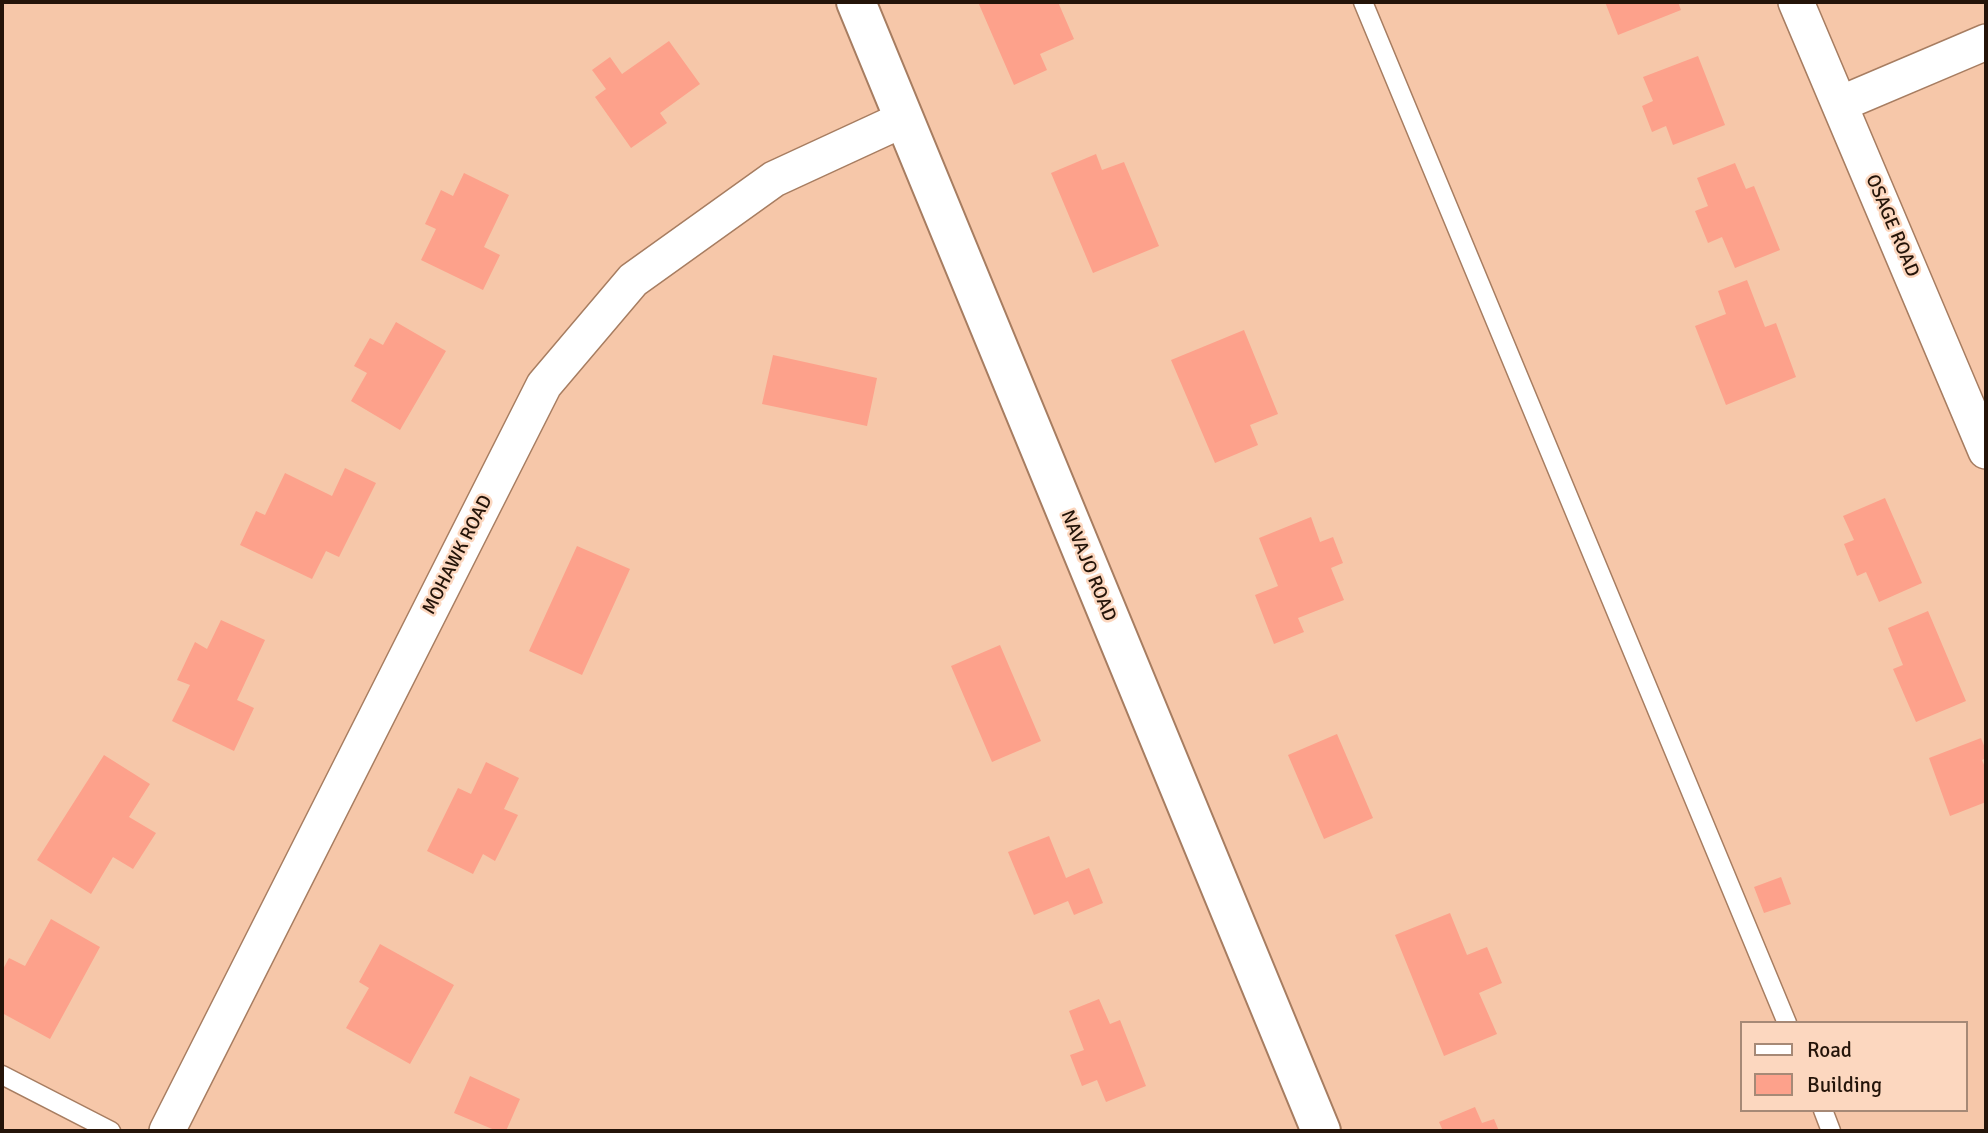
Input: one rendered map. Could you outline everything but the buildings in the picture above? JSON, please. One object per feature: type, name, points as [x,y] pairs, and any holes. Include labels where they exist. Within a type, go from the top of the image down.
[{"type":"main road","name":"NAVAJO ROAD","points":[[856,2],[1321,1131]]},
{"type":"street","name":"OSAGE ROAD","points":[[1797,2],[1986,451]]},
{"type":"street","points":[[1840,104],[1986,43]]},
{"type":"street","name":"MOHAWK ROAD","points":[[167,1131],[544,385],[633,280],[774,179],[904,119]]},
{"type":"lane","points":[[1363,2],[1786,1021]]},
{"type":"lane","points":[[2,1075],[111,1131]]},
{"type":"lane","points":[[1824,1112],[1831,1131]]}]
